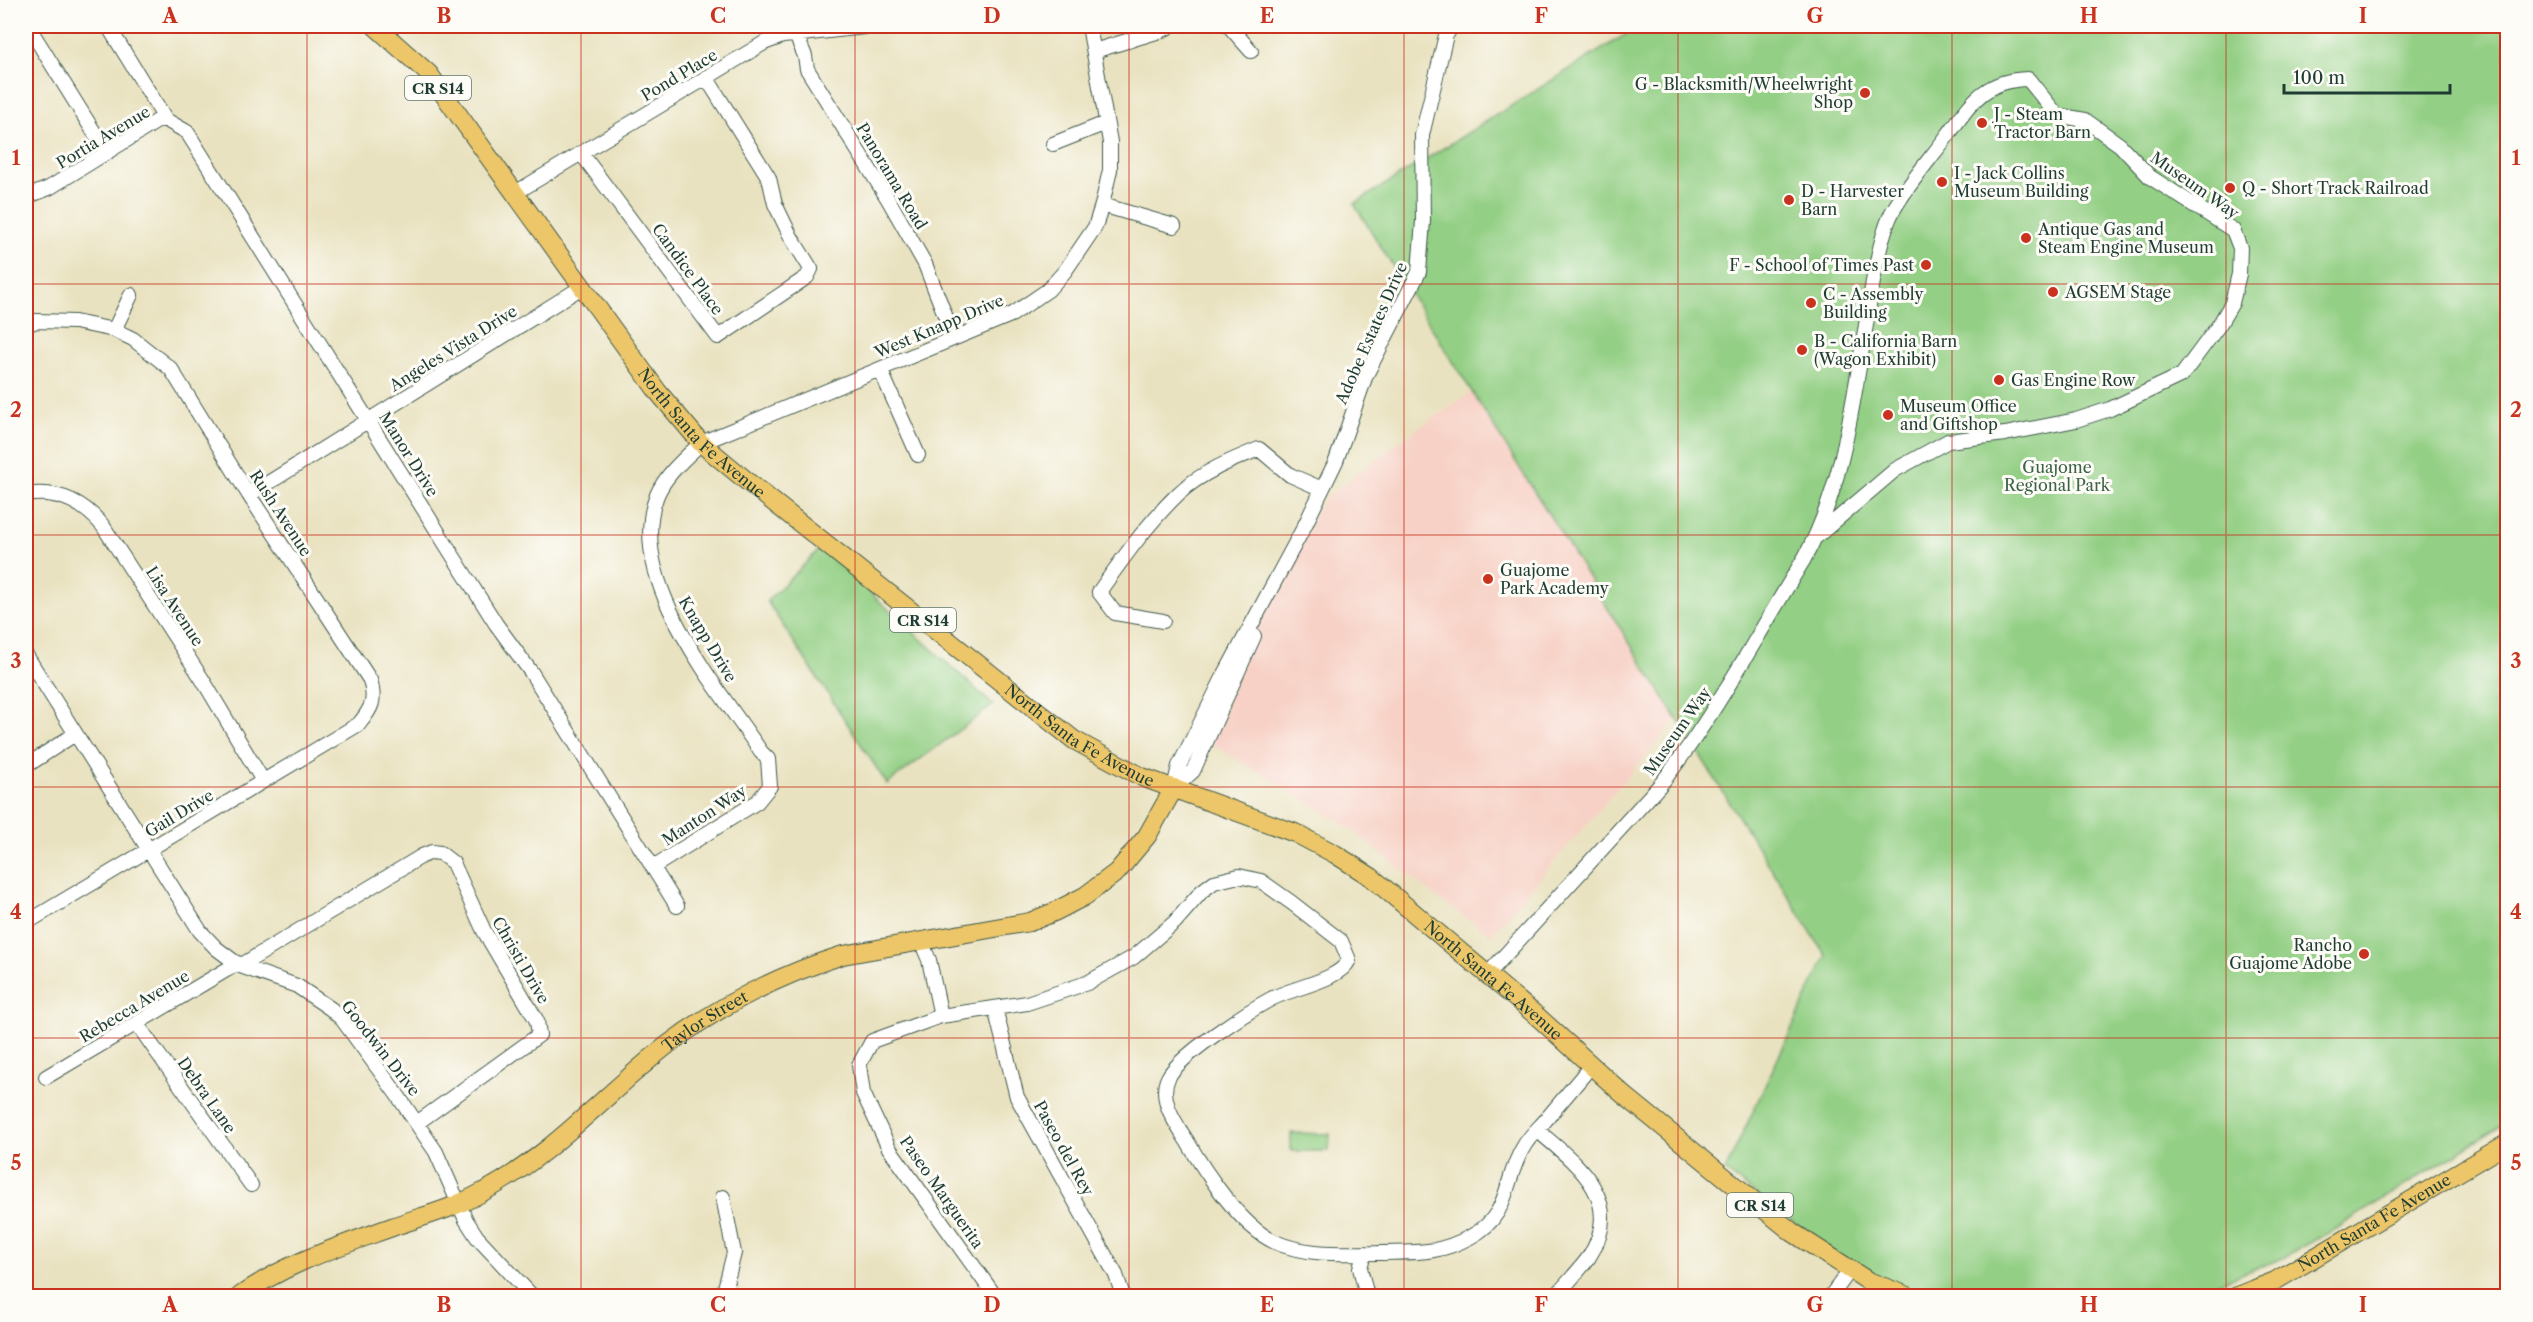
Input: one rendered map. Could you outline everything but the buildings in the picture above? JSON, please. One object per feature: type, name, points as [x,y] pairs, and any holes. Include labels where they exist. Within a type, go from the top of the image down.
[{"type":"main road","name":"North Santa Fe Avenue","points":[[375,26],[429,74],[658,392],[701,443],[769,500],[1074,740],[1142,777],[1266,820],[1335,854],[1371,877],[1538,1017],[1591,1066],[1792,1232],[1868,1281],[1908,1296]]},
{"type":"main road","name":"Taylor Street","points":[[240,1296],[294,1265],[394,1227],[436,1215],[482,1193],[537,1159],[666,1046],[757,988],[814,964],[843,955],[1030,922],[1084,896],[1117,872],[1148,836],[1174,788]]},
{"type":"main road","name":"North Santa Fe Avenue","points":[[2237,1296],[2275,1281],[2508,1143]]},
{"type":"street","points":[[28,26],[107,153]]},
{"type":"street","name":"Manor Drive","points":[[108,26],[166,120],[187,132],[496,624],[531,672],[677,906]]},
{"type":"street","name":"Pond Place","points":[[515,193],[764,43],[783,36],[874,26]]},
{"type":"street","name":"West Knapp Drive","points":[[701,443],[1013,314],[1048,290],[1065,271],[1095,227],[1110,170],[1110,142],[1089,26]]},
{"type":"street","points":[[1094,51],[1170,26]]},
{"type":"street","points":[[1229,26],[1251,51]]},
{"type":"street","name":"Adobe Estates Drive","points":[[1174,788],[1193,771],[1260,625],[1263,602],[1336,461],[1366,375],[1419,272],[1423,221],[1422,135],[1446,35],[1452,26]]},
{"type":"street","name":"Panorama Road","points":[[796,35],[807,69],[888,199],[925,264],[954,338]]},
{"type":"street","name":"Candice Place","points":[[581,153],[717,337],[807,277],[811,269],[775,204],[769,178],[706,77]]},
{"type":"street","name":"Museum Way","points":[[1486,975],[1678,763],[1724,693],[1816,537],[1852,415],[1871,293],[1893,210],[1976,97],[1996,84],[2028,79],[2057,115],[2085,120],[2120,146],[2150,177],[2233,230],[2240,248],[2239,274],[2232,303],[2182,375],[2110,409],[2076,420],[2006,434],[1948,441],[1895,470],[1816,537]]},
{"type":"street","name":"Portia Avenue","points":[[26,197],[49,188],[159,120],[166,120]]},
{"type":"street","points":[[1053,144],[1106,123]]},
{"type":"street","points":[[1102,205],[1174,226]]},
{"type":"street","name":"Angeles Vista Drive","points":[[249,495],[582,287]]},
{"type":"street","points":[[114,330],[131,295]]},
{"type":"street","name":"Rush Avenue","points":[[26,325],[36,321],[75,322],[114,330],[133,339],[171,369],[249,495],[370,680],[374,695],[370,711],[359,724],[349,730]]},
{"type":"street","points":[[880,369],[918,455]]},
{"type":"street","name":"Knapp Drive","points":[[701,443],[672,471],[658,493],[650,518],[649,546],[665,601],[681,633],[768,759],[770,786]]},
{"type":"street","points":[[1163,621],[1115,614],[1099,592],[1133,545],[1179,493],[1225,463],[1259,449],[1290,475],[1322,489]]},
{"type":"street","name":"Lisa Avenue","points":[[26,495],[38,493],[61,496],[80,504],[103,526],[204,682],[263,781]]},
{"type":"street","name":"Goodwin Drive","points":[[26,655],[200,931],[216,948],[239,965],[297,986],[342,1019],[436,1152],[466,1220],[477,1238],[532,1296]]},
{"type":"street","name":"Gail Drive","points":[[26,922],[349,730]]},
{"type":"street","points":[[26,766],[75,734]]},
{"type":"street","name":"Manton Way","points":[[653,867],[757,802],[770,786]]},
{"type":"street","name":"Christi Drive","points":[[417,1123],[539,1035],[537,1021],[484,931],[453,863],[440,853],[432,852],[422,856]]},
{"type":"street","name":"Rebecca Avenue","points":[[46,1077],[422,856]]},
{"type":"street","name":"Paseo Marguerita","points":[[995,1296],[889,1148],[863,1093],[859,1065],[872,1041],[941,1016],[1027,1003],[1087,983],[1125,962],[1175,922],[1202,891],[1214,882],[1239,876],[1262,881],[1341,941],[1350,960],[1345,969],[1272,999],[1182,1058],[1167,1079],[1169,1111],[1207,1174],[1248,1222],[1274,1242],[1307,1251],[1425,1252],[1447,1249],[1473,1236],[1490,1222],[1502,1206],[1518,1156],[1591,1066]]},
{"type":"street","points":[[921,941],[929,960],[941,1016]]},
{"type":"street","name":"Paseo del Rey","points":[[995,1008],[1017,1097],[1116,1275],[1123,1296]]},
{"type":"street","name":"Debra Lane","points":[[137,1024],[250,1185]]},
{"type":"street","points":[[1537,1130],[1580,1167],[1596,1190],[1600,1202],[1601,1227],[1589,1256],[1556,1296]]},
{"type":"street","points":[[723,1197],[734,1253],[723,1296]]},
{"type":"street","points":[[1364,1253],[1360,1268],[1367,1296]]},
{"type":"street","points":[[1831,1296],[1850,1270]]},
{"type":"shaded area","name":"Guajome Park Academy","points":[[1487,382],[1730,658],[1491,935],[1441,901],[1351,829],[1199,736],[1323,500],[1401,440]]},
{"type":"green space","name":"Guajome Regional Park","points":[[1639,26],[2507,26],[2507,1122],[2335,1229],[2283,1258],[2213,1285],[2168,1296],[1922,1296],[1851,1265],[1725,1171],[1826,956],[1354,204]]},
{"type":"green space","points":[[821,548],[993,705],[887,784],[767,601]]},
{"type":"green space","points":[[1291,1133],[1330,1134],[1329,1151],[1291,1151]]},
{"type":"place","name":"G - Blacksmith/Wheelwright Shop","points":[[1865,93]]},
{"type":"place","name":"J - Steam Tractor Barn","points":[[1982,123]]},
{"type":"place","name":"I - Jack Collins Museum Building","points":[[1942,182]]},
{"type":"place","name":"Q - Short Track Railroad","points":[[2230,188]]},
{"type":"place","name":"D - Harvester Barn","points":[[1789,200]]},
{"type":"place","name":"Antique Gas and Steam Engine Museum","points":[[2026,238]]},
{"type":"place","name":"F - School of Times Past","points":[[1926,265]]},
{"type":"place","name":"AGSEM Stage","points":[[2053,292]]},
{"type":"place","name":"C - Assembly Building","points":[[1811,303]]},
{"type":"place","name":"B - California Barn (Wagon Exhibit)","points":[[1802,350]]},
{"type":"place","name":"Gas Engine Row","points":[[1999,380]]},
{"type":"place","name":"Museum Office and Giftshop","points":[[1888,415]]},
{"type":"place","name":"Guajome Park Academy","points":[[1488,579]]},
{"type":"place","name":"Rancho Guajome Adobe","points":[[2364,954]]}]
